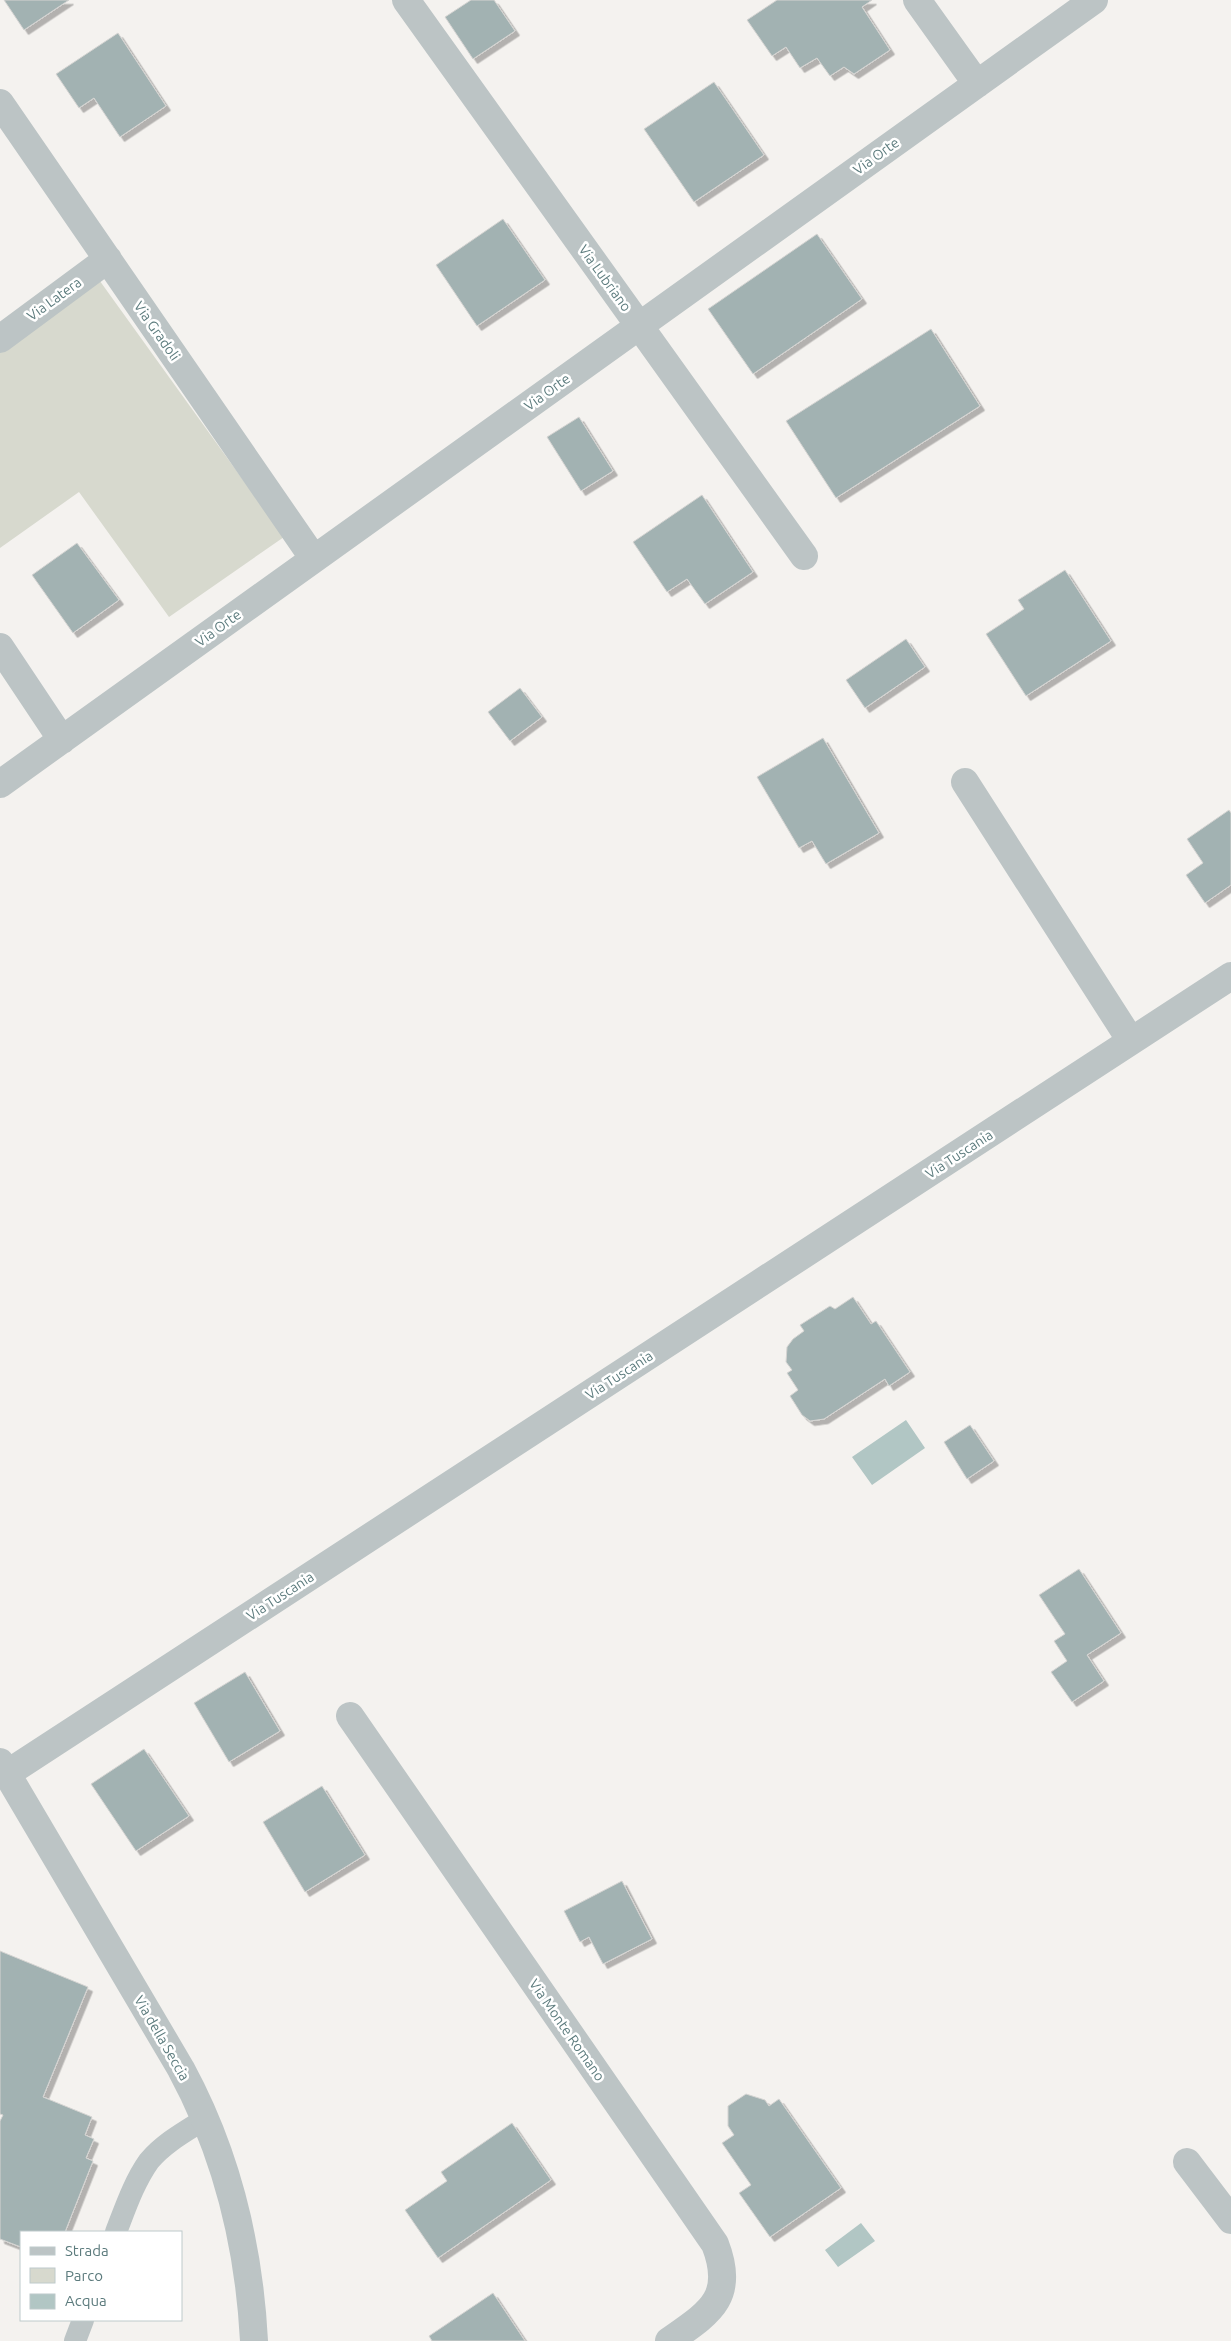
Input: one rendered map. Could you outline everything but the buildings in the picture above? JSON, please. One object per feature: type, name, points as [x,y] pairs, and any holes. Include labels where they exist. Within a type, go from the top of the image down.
[{"type":"street","name":"Via Lubriano","points":[[406,0],[804,556]]},
{"type":"street","points":[[917,0],[977,84]]},
{"type":"street","name":"Via Orte","points":[[0,784],[1094,0]]},
{"type":"street","name":"Via Gradoli","points":[[0,103],[314,559]]},
{"type":"street","name":"Via Latera","points":[[0,339],[108,259]]},
{"type":"street","points":[[0,647],[62,740]]},
{"type":"street","points":[[965,782],[1131,1041]]},
{"type":"street","name":"Via Tuscania","points":[[4,1767],[1231,976]]},
{"type":"street","name":"Via Monte Romano","points":[[350,1716],[715,2244],[719,2255],[722,2282],[716,2301],[708,2314],[669,2341]]},
{"type":"street","name":"Via della Seccia","points":[[4,1767],[181,2069],[205,2118],[231,2187],[243,2239],[249,2274],[254,2341]]},
{"type":"street","points":[[1187,2162],[1231,2220]]},
{"type":"lane","points":[[116,2231],[135,2187],[149,2162],[169,2143],[205,2118]]},
{"type":"lane","points":[[75,2341],[83,2321]]},
{"type":"green space","points":[[97,277],[284,537],[169,617],[79,492],[0,548],[0,346]]},
{"type":"water","points":[[906,1420],[925,1448],[872,1485],[852,1457]]},
{"type":"water","points":[[861,2223],[875,2241],[838,2267],[825,2250]]}]
